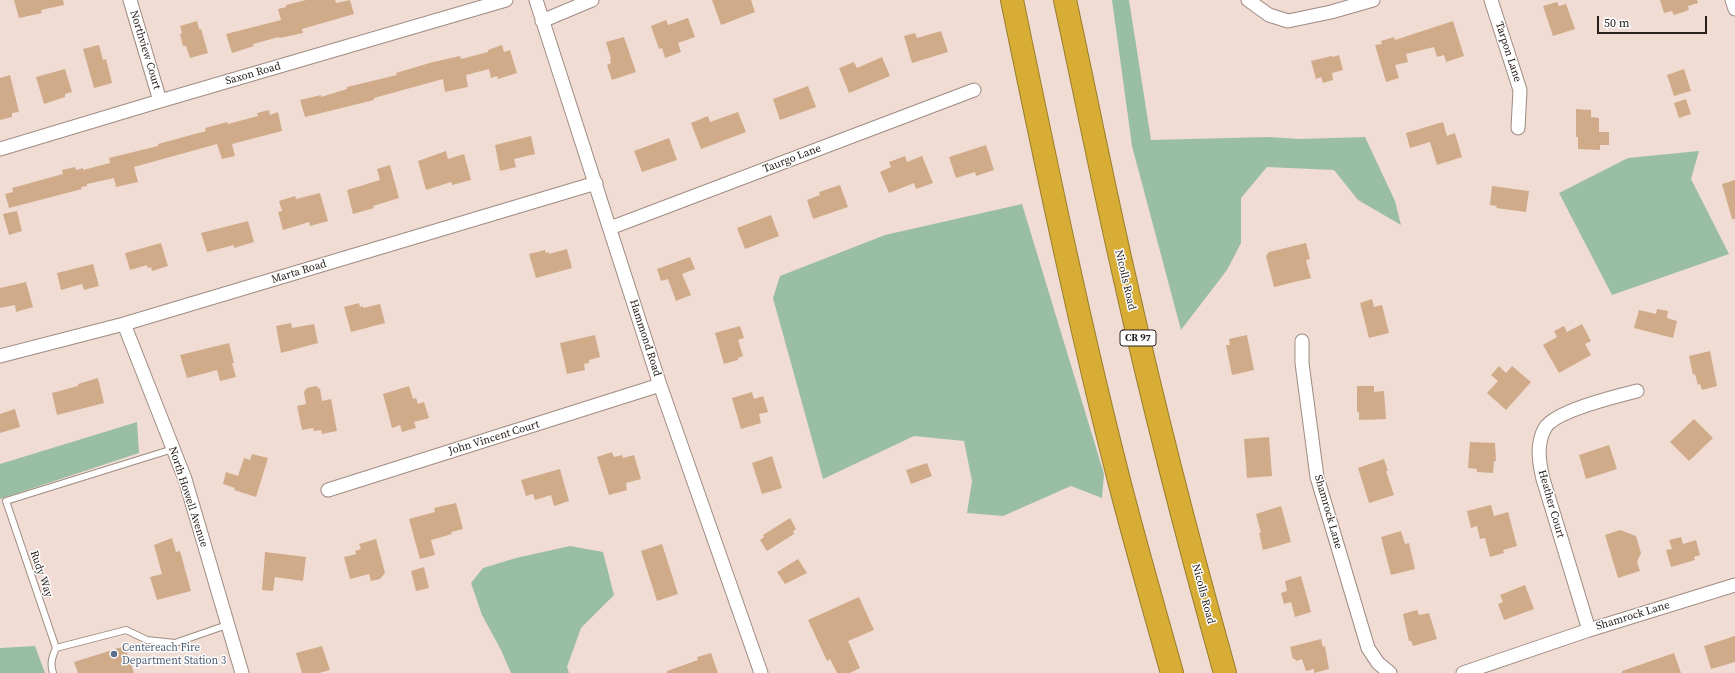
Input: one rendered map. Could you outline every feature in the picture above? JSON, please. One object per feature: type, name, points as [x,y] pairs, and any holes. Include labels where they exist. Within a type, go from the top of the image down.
[{"type":"highway","points":[[1012,0],[1060,229],[1097,387],[1122,491],[1172,673]]},
{"type":"highway","name":"Nicolls Road","points":[[1065,0],[1102,176],[1146,372],[1225,673]]},
{"type":"street","name":"Northview Court","points":[[130,0],[160,101]]},
{"type":"street","name":"Saxon Road","points":[[0,149],[506,0]]},
{"type":"street","name":"Hammond Road","points":[[536,0],[660,385],[761,673]]},
{"type":"street","points":[[542,21],[592,0]]},
{"type":"street","points":[[1248,0],[1269,15],[1288,21],[1331,12],[1373,0]]},
{"type":"street","name":"Tarpon Lane","points":[[1491,0],[1520,90],[1518,128]]},
{"type":"street","points":[[1732,0],[1735,8]]},
{"type":"street","name":"Taurgo Lane","points":[[610,228],[974,90]]},
{"type":"street","name":"Marta Road","points":[[0,356],[124,324],[596,183]]},
{"type":"street","name":"North Howell Avenue","points":[[124,324],[184,479],[242,673]]},
{"type":"street","name":"Shamrock Lane","points":[[1302,340],[1302,363],[1317,477],[1368,648],[1378,662],[1390,673]]},
{"type":"street","name":"John Vincent Court","points":[[328,490],[660,385]]},
{"type":"street","name":"Heather Court","points":[[1589,630],[1543,479],[1539,461],[1540,445],[1546,426],[1560,415],[1637,391]]},
{"type":"street","name":"Shamrock Lane","points":[[1463,673],[1589,630],[1735,585]]},
{"type":"lane","name":"Rudy Way","points":[[56,648],[6,501],[173,449]]},
{"type":"lane","points":[[53,673],[51,667],[52,658],[56,648],[126,630],[147,640],[175,643],[227,625]]},
{"type":"green space","points":[[1112,0],[1129,0],[1151,140],[1268,137],[1300,139],[1365,137],[1395,201],[1401,225],[1358,200],[1334,170],[1267,167],[1241,198],[1241,243],[1227,270],[1181,330],[1132,146]]},
{"type":"green space","points":[[1699,151],[1691,179],[1729,254],[1612,295],[1559,193],[1628,158]]},
{"type":"green space","points":[[1022,204],[1104,474],[1102,498],[1071,486],[1003,516],[967,513],[972,481],[964,441],[914,436],[823,479],[773,298],[780,276],[885,235]]},
{"type":"green space","points":[[137,422],[139,453],[0,499],[0,464]]},
{"type":"green space","points":[[570,546],[603,552],[614,595],[581,628],[567,667],[569,673],[511,673],[501,650],[482,615],[471,583],[483,568],[516,558]]},
{"type":"green space","points":[[35,646],[45,673],[0,673],[0,648]]},
{"type":"building","points":[[14,0],[63,0],[64,5],[41,10],[42,13],[19,18]]},
{"type":"building","points":[[306,0],[335,0],[336,3],[350,0],[354,14],[302,29],[303,33],[279,37],[253,44],[254,46],[232,53],[226,34],[281,20],[278,9],[286,7],[286,5]]},
{"type":"building","points":[[712,0],[751,0],[755,12],[721,25]]},
{"type":"building","points":[[1660,0],[1697,0],[1698,3],[1688,6],[1689,10],[1674,15],[1672,11],[1664,13]]},
{"type":"building","points":[[1557,2],[1559,6],[1566,4],[1575,29],[1553,36],[1543,6]]},
{"type":"building","points":[[688,18],[695,37],[678,43],[681,52],[665,58],[662,48],[659,49],[651,26],[666,20],[668,25]]},
{"type":"building","points":[[197,21],[208,53],[190,58],[186,46],[183,46],[180,26]]},
{"type":"building","points":[[1453,21],[1464,56],[1446,62],[1444,55],[1437,57],[1434,47],[1406,54],[1408,62],[1395,65],[1399,78],[1386,82],[1375,45],[1382,44],[1381,41],[1394,37],[1395,40]]},
{"type":"building","points":[[941,31],[948,52],[912,63],[904,36],[915,33],[917,38]]},
{"type":"building","points":[[624,37],[636,72],[612,80],[607,65],[611,63],[611,59],[606,42]]},
{"type":"building","points":[[99,45],[103,60],[106,59],[112,83],[94,88],[83,49]]},
{"type":"building","points":[[502,45],[504,52],[510,50],[517,73],[498,79],[497,76],[491,78],[489,69],[466,75],[468,87],[445,92],[443,79],[374,98],[374,100],[305,117],[300,100],[321,95],[321,97],[347,89],[347,87],[397,75],[396,73],[433,62],[460,56],[461,59],[488,52],[488,50]]},
{"type":"building","points":[[1339,55],[1343,70],[1332,73],[1333,80],[1323,83],[1321,77],[1316,79],[1311,61]]},
{"type":"building","points":[[882,57],[890,76],[849,93],[839,68],[854,62],[857,68]]},
{"type":"building","points":[[65,69],[72,92],[65,94],[65,97],[44,104],[36,77]]},
{"type":"building","points":[[1684,69],[1691,91],[1674,96],[1667,75]]},
{"type":"building","points":[[10,75],[19,112],[12,113],[12,117],[0,120],[0,78]]},
{"type":"building","points":[[808,86],[816,107],[780,120],[773,99]]},
{"type":"building","points":[[1686,99],[1691,114],[1679,118],[1674,103]]},
{"type":"building","points":[[1576,109],[1591,110],[1591,117],[1599,118],[1599,132],[1609,132],[1609,145],[1600,145],[1600,150],[1578,149],[1578,137],[1576,137]]},
{"type":"building","points":[[269,110],[270,115],[278,112],[282,131],[232,144],[235,156],[222,159],[217,144],[134,167],[138,182],[116,187],[114,178],[87,184],[87,186],[81,187],[82,189],[9,208],[5,194],[13,192],[12,188],[63,174],[62,170],[75,167],[76,170],[83,168],[83,170],[110,163],[109,158],[158,146],[158,144],[206,131],[205,128],[258,116],[257,113]]},
{"type":"building","points":[[738,112],[746,132],[701,149],[691,123],[708,116],[710,122]]},
{"type":"building","points":[[1443,122],[1447,136],[1455,133],[1462,157],[1437,165],[1430,142],[1410,148],[1406,133]]},
{"type":"building","points":[[531,136],[535,154],[514,159],[516,167],[500,171],[495,145]]},
{"type":"building","points":[[669,138],[677,160],[642,172],[634,151]]},
{"type":"building","points":[[986,145],[994,170],[976,176],[975,172],[956,178],[949,157]]},
{"type":"building","points":[[446,151],[448,159],[464,154],[471,180],[452,185],[451,182],[426,190],[418,161]]},
{"type":"building","points":[[905,156],[907,162],[922,156],[933,183],[916,189],[914,183],[889,193],[880,172],[891,167],[889,162]]},
{"type":"building","points":[[390,165],[399,198],[373,206],[374,208],[353,214],[347,190],[380,180],[377,169]]},
{"type":"building","points":[[1735,180],[1735,219],[1732,219],[1722,184]]},
{"type":"building","points":[[840,185],[848,207],[813,219],[807,200],[820,195],[819,192]]},
{"type":"building","points":[[1492,186],[1529,191],[1526,212],[1496,208],[1497,206],[1490,205]]},
{"type":"building","points":[[320,193],[328,221],[310,226],[309,222],[283,230],[278,212],[282,211],[279,201],[295,196],[296,199]]},
{"type":"building","points":[[17,211],[22,231],[9,235],[3,214]]},
{"type":"building","points":[[771,215],[779,236],[745,249],[737,228]]},
{"type":"building","points":[[248,221],[254,242],[234,248],[234,245],[207,252],[201,233]]},
{"type":"building","points":[[161,243],[168,266],[152,271],[151,267],[148,268],[147,265],[130,270],[125,253]]},
{"type":"building","points":[[1306,243],[1310,259],[1306,260],[1311,278],[1274,287],[1266,256],[1269,252]]},
{"type":"building","points":[[567,249],[572,268],[536,278],[529,254],[545,250],[546,253],[549,252],[549,254]]},
{"type":"building","points":[[690,257],[695,269],[682,274],[691,295],[676,301],[668,279],[661,281],[657,269]]},
{"type":"building","points":[[93,264],[99,286],[84,290],[82,284],[61,290],[57,273]]},
{"type":"building","points":[[26,282],[33,307],[16,312],[15,305],[0,308],[0,288]]},
{"type":"building","points":[[1372,299],[1374,307],[1382,305],[1389,333],[1369,338],[1360,303]]},
{"type":"building","points":[[359,303],[360,307],[363,306],[363,308],[380,304],[385,323],[351,332],[344,307]]},
{"type":"building","points":[[1657,309],[1668,311],[1667,318],[1677,321],[1673,338],[1634,328],[1639,310],[1656,314]]},
{"type":"building","points":[[291,323],[292,328],[314,324],[318,343],[281,353],[276,326]]},
{"type":"building","points":[[1582,324],[1591,341],[1585,344],[1591,355],[1559,373],[1543,345],[1557,337],[1554,331],[1564,326],[1567,332]]},
{"type":"building","points":[[740,326],[744,338],[738,340],[743,356],[738,358],[738,360],[724,364],[715,333]]},
{"type":"building","points":[[595,335],[600,357],[589,360],[589,363],[584,364],[585,370],[567,374],[560,343]]},
{"type":"building","points":[[1247,335],[1254,370],[1232,375],[1226,345],[1230,345],[1229,339]]},
{"type":"building","points":[[229,343],[236,377],[220,381],[217,370],[187,378],[180,355]]},
{"type":"building","points":[[1710,351],[1717,386],[1702,390],[1700,384],[1698,385],[1695,374],[1693,375],[1689,356]]},
{"type":"building","points":[[1499,366],[1506,373],[1512,366],[1531,382],[1506,410],[1487,393],[1498,381],[1491,375]]},
{"type":"building","points":[[98,378],[104,403],[57,415],[52,393],[78,386],[78,384]]},
{"type":"building","points":[[316,386],[320,389],[322,401],[331,399],[337,431],[322,434],[321,430],[314,431],[313,428],[302,430],[297,406],[306,404],[304,392],[307,388]]},
{"type":"building","points":[[409,386],[413,399],[416,398],[418,404],[424,402],[429,418],[414,422],[416,428],[402,432],[400,425],[392,428],[383,394]]},
{"type":"building","points":[[1357,386],[1374,386],[1374,392],[1384,391],[1386,419],[1359,420],[1359,412],[1357,412]]},
{"type":"building","points":[[752,392],[754,399],[763,396],[768,412],[759,414],[761,423],[741,429],[732,398]]},
{"type":"building","points":[[15,409],[20,427],[0,433],[0,414]]},
{"type":"building","points":[[1694,419],[1713,438],[1689,461],[1670,442]]},
{"type":"building","points":[[1269,437],[1272,476],[1247,478],[1244,439]]},
{"type":"building","points":[[1470,442],[1495,443],[1496,461],[1494,461],[1493,473],[1477,472],[1477,469],[1468,468]]},
{"type":"building","points":[[1609,445],[1617,469],[1586,479],[1579,455]]},
{"type":"building","points":[[612,452],[614,457],[622,455],[623,458],[634,455],[641,479],[626,483],[627,490],[609,495],[597,457]]},
{"type":"building","points":[[252,454],[268,458],[256,497],[234,490],[235,488],[223,484],[226,472],[238,476],[244,458],[250,460]]},
{"type":"building","points":[[772,456],[782,488],[762,494],[752,463]]},
{"type":"building","points":[[1384,459],[1388,471],[1386,471],[1394,495],[1369,503],[1358,468]]},
{"type":"building","points":[[927,463],[932,476],[911,484],[906,470]]},
{"type":"building","points":[[560,469],[569,501],[554,506],[551,495],[535,500],[533,494],[526,496],[521,480]]},
{"type":"building","points":[[456,503],[463,529],[431,540],[435,555],[420,559],[409,519],[435,512],[434,508]]},
{"type":"building","points":[[1491,505],[1494,516],[1508,512],[1517,546],[1503,550],[1504,553],[1490,557],[1485,538],[1480,539],[1477,526],[1471,528],[1467,511]]},
{"type":"building","points":[[1281,506],[1291,542],[1263,550],[1259,533],[1261,533],[1256,514]]},
{"type":"building","points":[[790,518],[796,529],[793,531],[794,534],[767,551],[760,540],[764,537],[763,535]]},
{"type":"building","points":[[1620,530],[1636,536],[1641,553],[1637,562],[1640,571],[1618,578],[1605,535]]},
{"type":"building","points":[[1401,531],[1405,544],[1409,543],[1415,569],[1391,575],[1381,537]]},
{"type":"building","points":[[1681,537],[1683,544],[1696,540],[1700,555],[1694,557],[1695,560],[1671,567],[1666,550],[1672,549],[1669,540]]},
{"type":"building","points":[[172,538],[176,552],[180,551],[191,591],[157,600],[150,577],[162,574],[154,545]]},
{"type":"building","points":[[376,539],[385,573],[380,579],[371,581],[369,574],[350,579],[344,557],[356,554],[355,551],[361,549],[359,544]]},
{"type":"building","points":[[662,544],[678,594],[657,601],[641,551]]},
{"type":"building","points":[[265,552],[306,557],[303,581],[275,577],[273,591],[262,590]]},
{"type":"building","points":[[798,559],[807,573],[785,584],[777,572]]},
{"type":"building","points":[[424,567],[429,588],[416,591],[411,571]]},
{"type":"building","points":[[1301,576],[1311,612],[1295,617],[1291,602],[1284,604],[1281,593],[1287,591],[1285,581]]},
{"type":"building","points":[[1525,585],[1534,609],[1504,620],[1498,604],[1503,602],[1500,595]]},
{"type":"building","points":[[859,597],[874,630],[848,641],[860,668],[850,673],[837,673],[830,659],[827,661],[808,620]]},
{"type":"building","points":[[1417,610],[1419,615],[1429,613],[1437,639],[1413,646],[1411,641],[1409,641],[1403,614]]},
{"type":"building","points":[[1735,636],[1735,662],[1711,669],[1704,646]]},
{"type":"building","points":[[1321,639],[1323,647],[1325,646],[1329,669],[1314,673],[1314,669],[1306,671],[1302,659],[1296,661],[1293,659],[1290,647]]},
{"type":"building","name":"Centereach Fire Department Station 3","points":[[125,646],[134,673],[78,673],[74,662]]},
{"type":"building","points":[[322,646],[330,670],[319,673],[302,673],[296,653]]},
{"type":"building","points":[[711,653],[718,673],[667,673],[667,671],[698,660],[697,657]]},
{"type":"building","points":[[1674,653],[1681,673],[1622,673],[1622,671]]},
{"type":"place","name":"Centereach Fire Department Station 3","points":[[114,654]]}]
